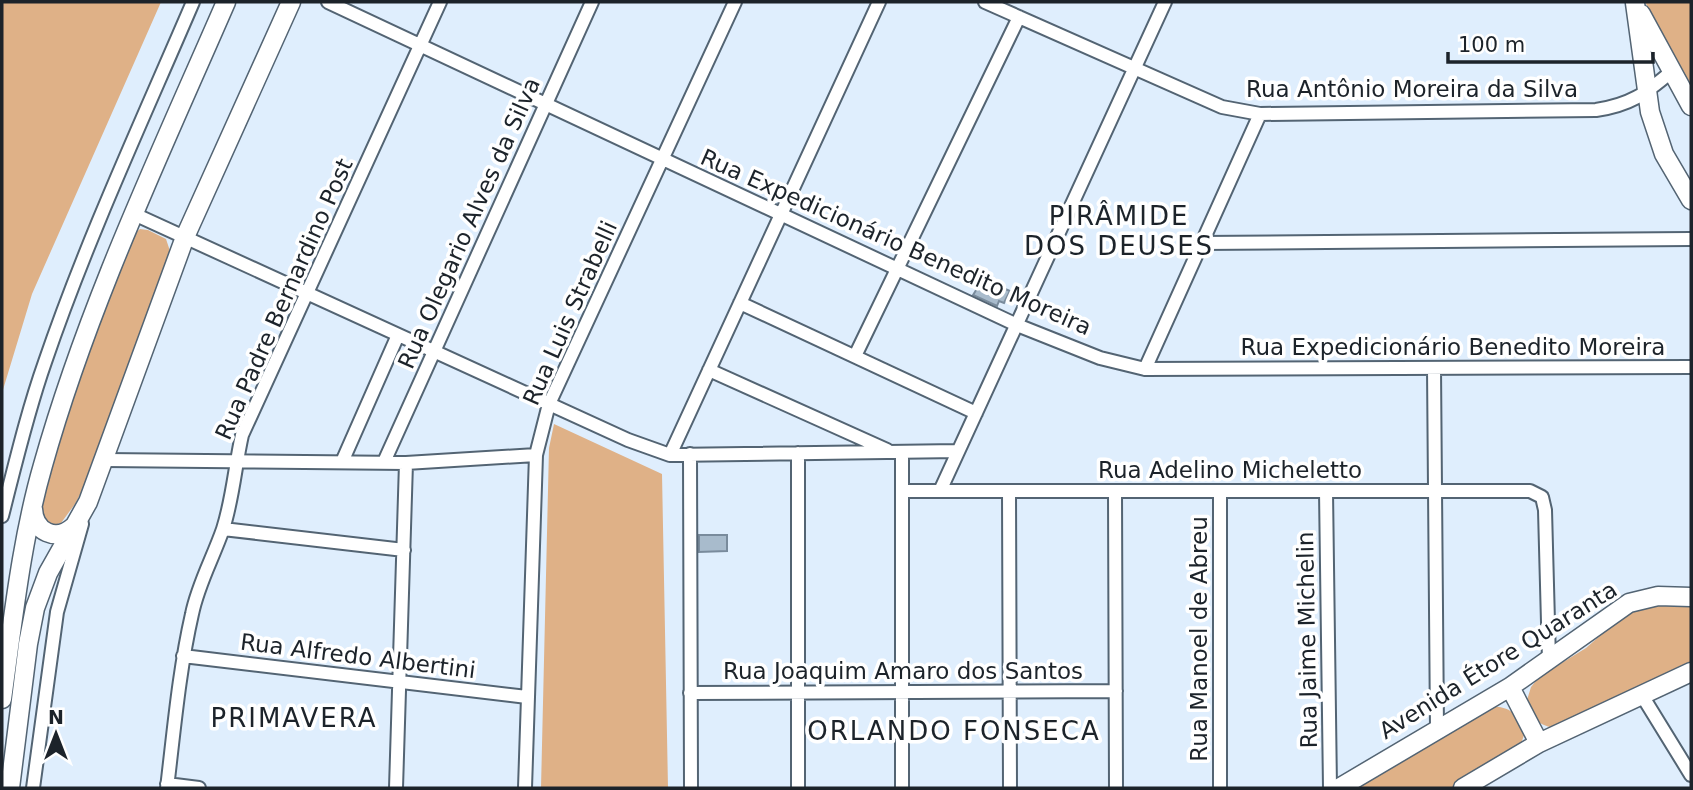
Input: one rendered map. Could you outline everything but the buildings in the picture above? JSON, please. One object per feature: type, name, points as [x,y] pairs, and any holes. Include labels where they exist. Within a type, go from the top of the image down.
[{"type":"main road","points":[[2,699],[20,563],[42,467],[72,372],[106,280],[226,2]]},
{"type":"main road","points":[[10,788],[35,608],[48,573],[88,502],[185,237],[291,2]]},
{"type":"main road","points":[[1635,3],[1691,106]]},
{"type":"main road","points":[[1635,3],[1650,112],[1664,154],[1691,200]]},
{"type":"main road","points":[[33,509],[37,525],[46,532],[63,534],[73,527]]},
{"type":"main road","name":"Avenida Étore Quaranta","points":[[1339,788],[1510,687],[1629,603],[1658,596],[1691,597]]},
{"type":"main road","points":[[1463,788],[1539,743],[1643,697],[1691,672]]},
{"type":"main road","points":[[1510,687],[1539,743]]},
{"type":"street","points":[[2,516],[23,434],[69,298],[103,210],[193,2]]},
{"type":"street","name":"Rua Expedicionário Benedito Moreira","points":[[328,2],[1017,325],[1100,358],[1145,369],[1691,367]]},
{"type":"street","name":"Rua Padre Bernardino Post","points":[[167,786],[183,656],[192,611],[203,575],[223,529],[242,435],[440,2]]},
{"type":"street","name":"Rua Olegario Alves da Silva","points":[[384,462],[592,2]]},
{"type":"street","name":"Rua Luis Strabelli","points":[[525,788],[536,454],[549,404],[735,2]]},
{"type":"street","points":[[670,454],[879,2]]},
{"type":"street","name":"Rua Antônio Moreira da Silva","points":[[985,2],[1222,107],[1260,114],[1596,110],[1616,107],[1647,92],[1671,72]]},
{"type":"street","points":[[940,491],[1165,2]]},
{"type":"street","points":[[855,356],[1019,17]]},
{"type":"street","points":[[1145,369],[1260,114]]},
{"type":"street","points":[[134,214],[628,440],[670,454],[958,451]]},
{"type":"street","points":[[1202,243],[1691,239]]},
{"type":"street","points":[[740,303],[976,413]]},
{"type":"street","points":[[342,462],[398,335]]},
{"type":"street","points":[[1434,368],[1437,729]]},
{"type":"street","points":[[709,370],[897,452]]},
{"type":"street","points":[[897,452],[902,491],[902,788]]},
{"type":"street","points":[[797,453],[799,788]]},
{"type":"street","points":[[104,460],[406,463],[536,454]]},
{"type":"street","points":[[690,454],[691,788]]},
{"type":"street","points":[[396,788],[406,463]]},
{"type":"street","name":"Rua Adelino Micheletto","points":[[902,491],[1538,493],[1542,497],[1545,510],[1549,660]]},
{"type":"street","points":[[1009,491],[1010,788]]},
{"type":"street","points":[[1115,491],[1116,788]]},
{"type":"street","name":"Rua Manoel de Abreu","points":[[1220,491],[1220,788]]},
{"type":"street","name":"Rua Jaime Michelin","points":[[1326,491],[1330,788]]},
{"type":"street","points":[[33,788],[57,612],[88,502]]},
{"type":"street","points":[[223,529],[404,550]]},
{"type":"street","name":"Rua Alfredo Albertini","points":[[183,656],[527,697]]},
{"type":"street","name":"Rua Joaquim Amaro dos Santos","points":[[690,693],[1116,691]]},
{"type":"street","points":[[1643,697],[1691,775]]},
{"type":"street","points":[[167,786],[199,788]]},
{"type":"shaded area","points":[[2,2],[161,2],[32,294],[2,393]]},
{"type":"shaded area","points":[[1645,2],[1691,2],[1691,87]]},
{"type":"shaded area","points":[[140,229],[166,239],[170,251],[96,464],[75,504],[61,523],[50,524],[41,511],[73,391],[91,339],[135,233]]},
{"type":"shaded area","points":[[554,424],[662,474],[668,788],[541,788],[549,448]]},
{"type":"shaded area","points":[[1651,605],[1691,605],[1691,663],[1557,728],[1545,726],[1536,720],[1527,700],[1531,687],[1539,677],[1586,648],[1627,612]]},
{"type":"shaded area","points":[[1488,706],[1501,707],[1519,718],[1526,729],[1520,747],[1455,788],[1353,788]]},
{"type":"district","name":"PIRÂMIDE DOS DEUSES","points":[[1119,231]]},
{"type":"district","name":"PRIMAVERA","points":[[294,718]]},
{"type":"district","name":"ORLANDO FONSECA","points":[[954,731]]}]
